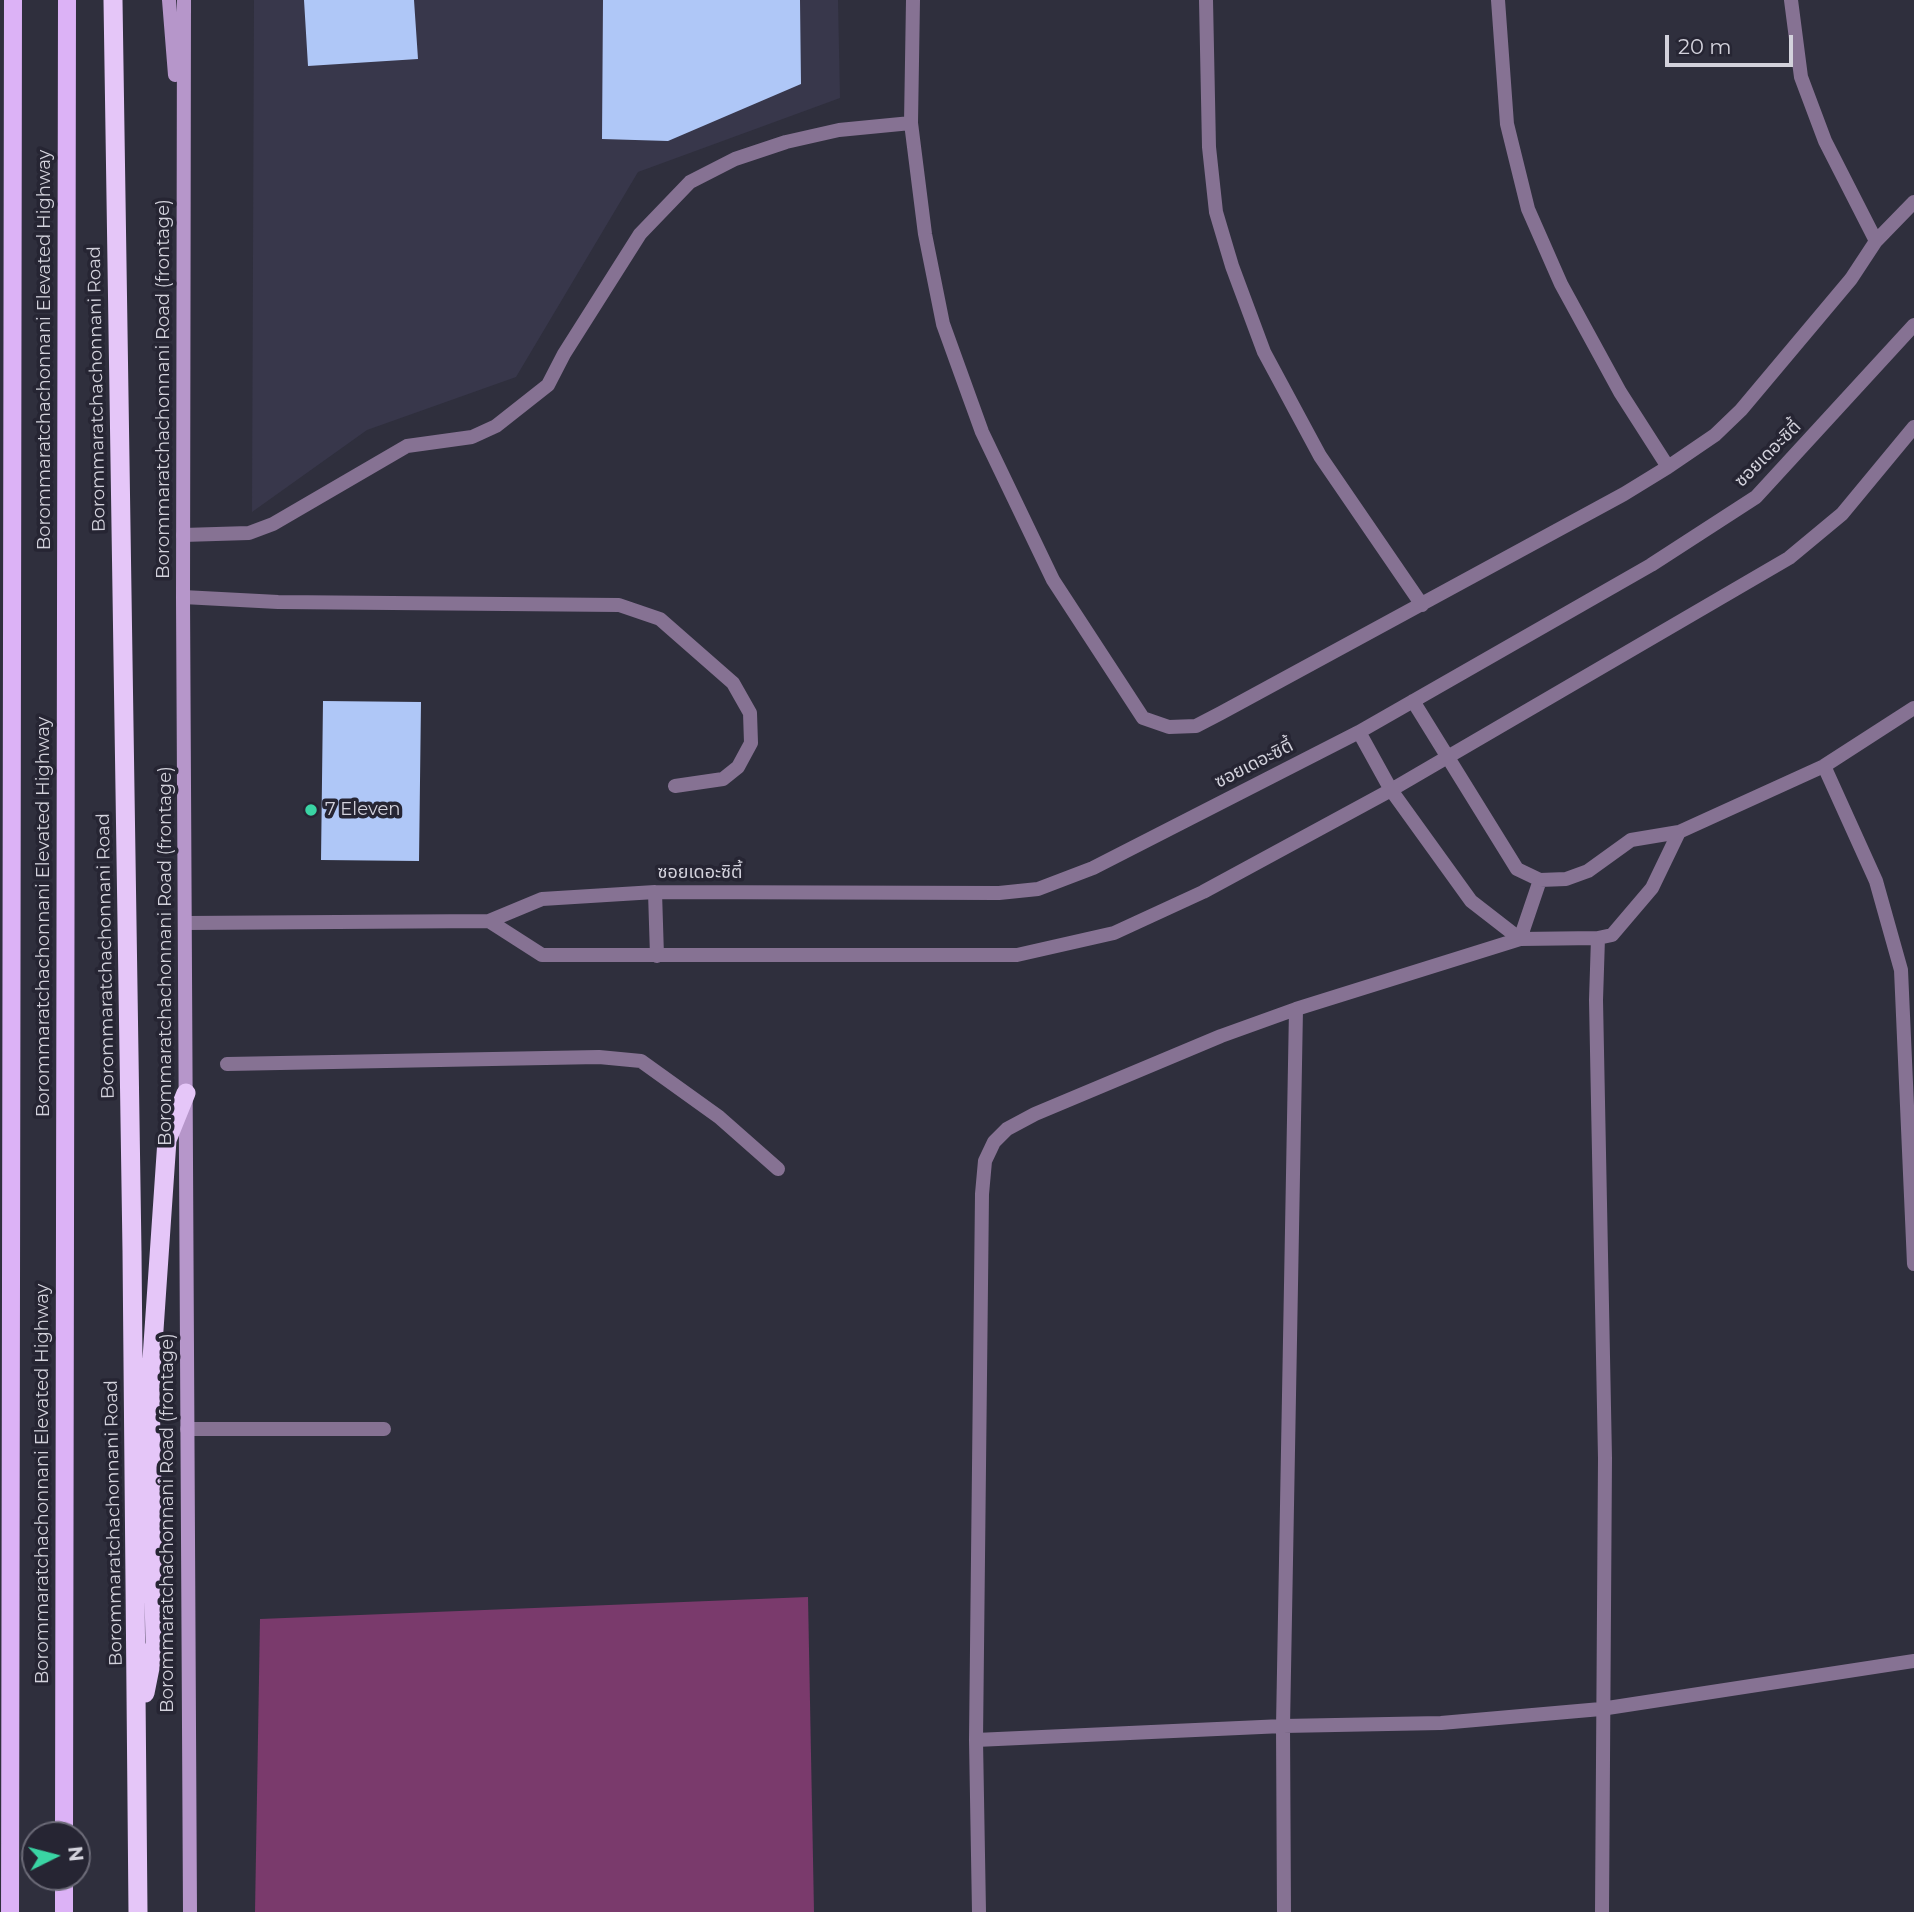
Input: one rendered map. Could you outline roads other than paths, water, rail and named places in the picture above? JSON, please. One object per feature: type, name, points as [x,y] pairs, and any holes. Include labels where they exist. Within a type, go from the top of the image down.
[{"type":"highway","name":"Borommaratchachonnani Road","points":[[113,0],[138,1912]]},
{"type":"highway","points":[[137,1737],[155,1643],[150,1388],[167,1139],[186,1093]]},
{"type":"main road","name":"Borommaratchachonnani Elevated Highway","points":[[10,1912],[13,0]]},
{"type":"main road","name":"Borommaratchachonnani Elevated Highway","points":[[64,1821],[67,0]]},
{"type":"main road","points":[[169,0],[183,177]]},
{"type":"main road","name":"Borommaratchachonnani Road (frontage)","points":[[184,0],[183,597],[190,1912]]},
{"type":"main road","points":[[64,1891],[64,1912]]},
{"type":"street","points":[[913,0],[911,123],[925,234],[943,324],[982,432],[1054,580],[1143,718],[1169,727],[1196,726],[1624,494],[1715,435],[1741,410],[1851,279],[1876,242],[1914,202]]},
{"type":"street","points":[[1206,0],[1209,147],[1216,212],[1232,266],[1264,352],[1320,456],[1422,605]]},
{"type":"street","points":[[1498,0],[1507,124],[1528,209],[1542,247],[1574,308],[1620,392],[1668,467]]},
{"type":"street","points":[[1791,0],[1801,77],[1825,141],[1876,242]]},
{"type":"street","points":[[183,535],[249,533],[273,524],[407,446],[472,437],[496,426],[548,385],[564,354],[640,234],[690,182],[735,159],[786,142],[839,130],[911,123]]},
{"type":"street","name":"ซอยเดอะซิตี้","points":[[186,923],[489,921],[542,899],[655,892],[999,893],[1038,889],[1093,868],[1359,732],[1651,565],[1756,497],[1914,324]]},
{"type":"street","points":[[489,921],[542,955],[1017,955],[1115,933],[1203,892],[1391,790],[1789,558],[1842,514],[1914,427]]},
{"type":"street","points":[[183,597],[278,602],[619,605],[660,619],[733,683],[750,713],[751,743],[738,767],[723,779],[675,786]]},
{"type":"street","points":[[1413,701],[1517,869],[1540,880],[1566,879],[1588,872],[1631,840],[1679,832],[1824,766],[1914,708]]},
{"type":"street","points":[[1359,732],[1391,790],[1471,901],[1520,939]]},
{"type":"street","points":[[1824,766],[1876,881],[1901,970],[1914,1264]]},
{"type":"street","points":[[979,1912],[976,1740],[982,1194],[985,1161],[995,1142],[1007,1129],[1035,1114],[1221,1036],[1296,1009],[1520,939],[1598,938],[1612,934],[1652,888],[1679,832]]},
{"type":"street","points":[[1520,939],[1540,880]]},
{"type":"street","points":[[655,892],[657,956]]},
{"type":"street","points":[[1598,938],[1596,1000],[1605,1458],[1601,1709],[1602,1912]]},
{"type":"street","points":[[1284,1912],[1283,1726],[1296,1009]]},
{"type":"street","points":[[227,1064],[599,1057],[641,1061],[719,1117],[778,1169]]},
{"type":"street","points":[[187,1429],[384,1429]]},
{"type":"street","points":[[976,1740],[1283,1726],[1441,1723],[1601,1709],[1914,1661]]},
{"type":"place","name":"7 Eleven","points":[[311,810]]}]
